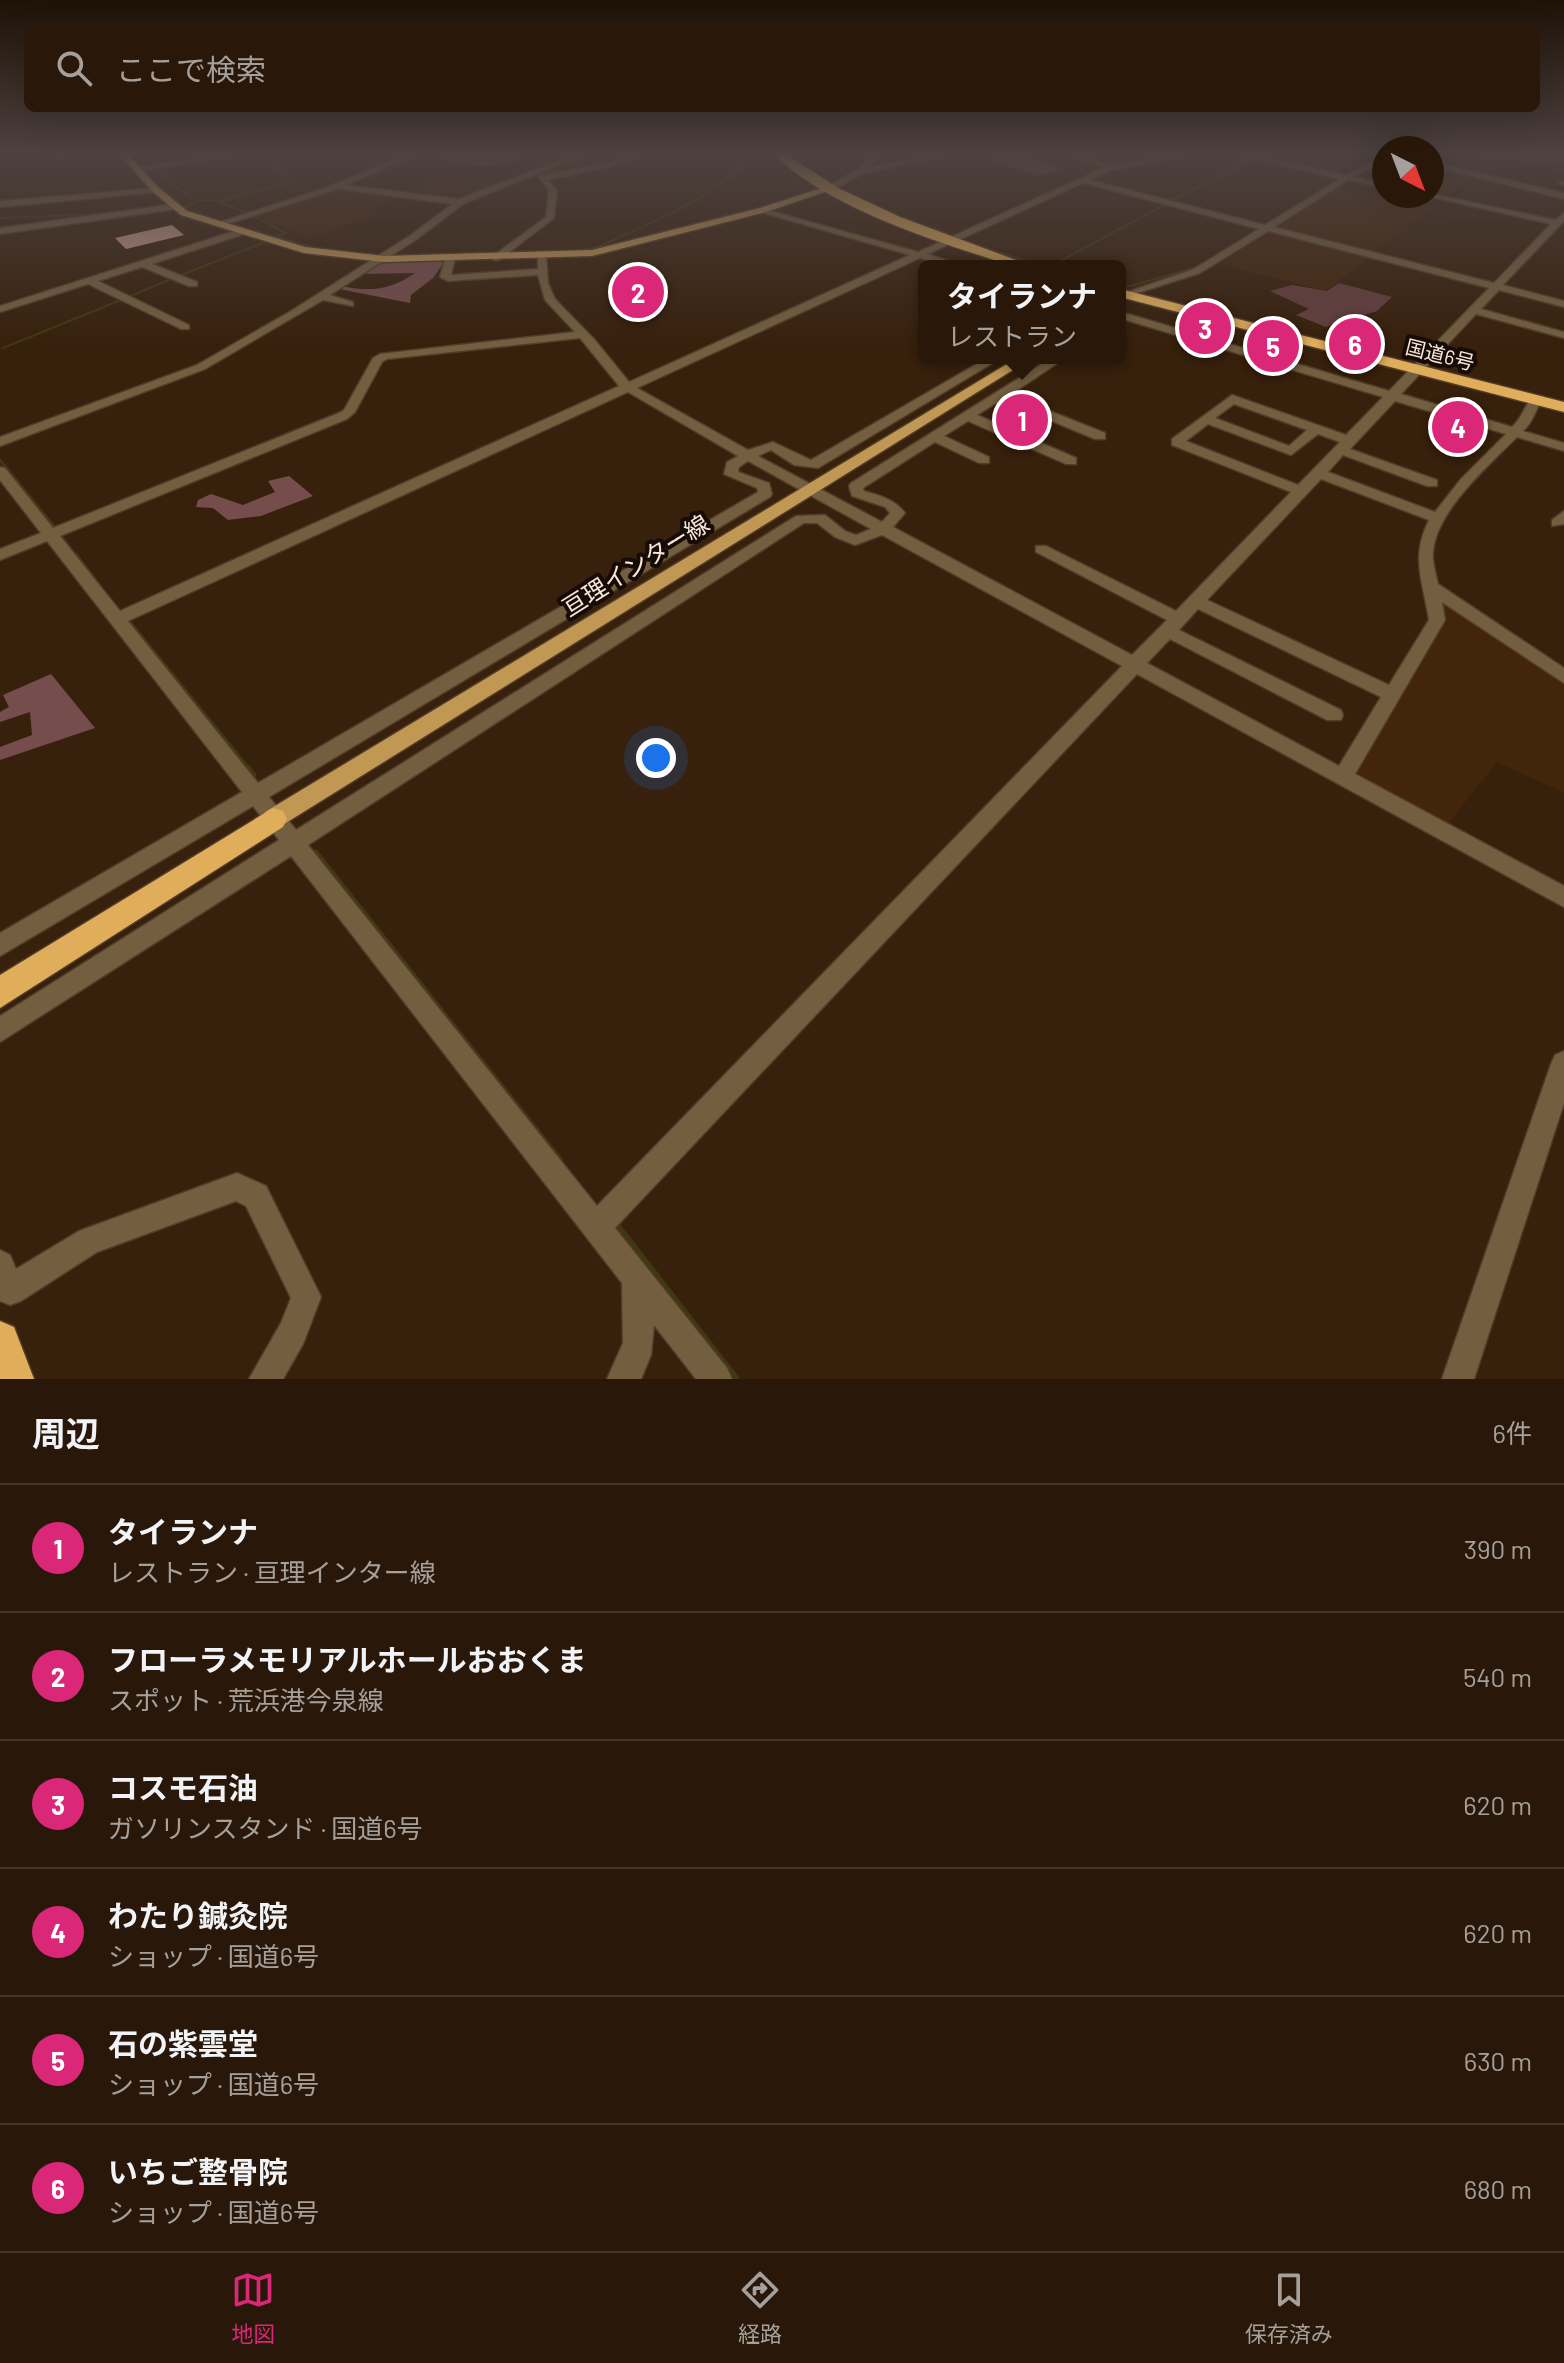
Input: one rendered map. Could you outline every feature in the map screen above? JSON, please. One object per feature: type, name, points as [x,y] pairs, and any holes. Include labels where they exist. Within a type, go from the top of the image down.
[{"type":"highway","points":[[897,217],[950,241],[1008,260]]},
{"type":"highway","name":"国道6号","points":[[1126,297],[1564,407]]},
{"type":"highway","points":[[0,979],[273,819]]},
{"type":"highway","points":[[0,993],[273,819]]},
{"type":"highway","points":[[0,1341],[13,1379]]},
{"type":"main road","points":[[201,217],[304,250],[378,259],[543,257],[602,252],[735,217]]},
{"type":"main road","name":"亘理インター線","points":[[273,819],[1016,364]]},
{"type":"street","points":[[0,231],[36,230],[112,217]]},
{"type":"street","points":[[218,224],[240,217]]},
{"type":"street","points":[[0,442],[201,367],[321,296],[439,217]]},
{"type":"street","points":[[496,258],[550,217]]},
{"type":"street","points":[[789,217],[937,260]]},
{"type":"street","points":[[118,619],[1003,217]]},
{"type":"street","points":[[1225,217],[1564,304]]},
{"type":"street","points":[[1126,295],[1197,271],[1283,217]]},
{"type":"street","points":[[597,1227],[1560,220]]},
{"type":"street","points":[[0,309],[241,232]]},
{"type":"street","points":[[404,242],[422,242]]},
{"type":"street","points":[[543,257],[543,272],[550,300],[583,334],[627,388],[1564,897]]},
{"type":"street","points":[[450,259],[445,277],[448,278],[543,272]]},
{"type":"street","points":[[144,264],[193,284]]},
{"type":"street","points":[[90,281],[185,327]]},
{"type":"street","points":[[321,296],[349,304]]},
{"type":"street","points":[[1473,310],[1564,335]]},
{"type":"street","points":[[1126,317],[1564,447]]},
{"type":"street","points":[[0,555],[343,416],[349,412],[380,358],[583,334]]},
{"type":"street","points":[[0,945],[765,494],[764,486],[729,472],[732,465],[773,446],[799,462],[813,465],[985,364]]},
{"type":"street","points":[[0,1030],[801,519],[820,518],[840,534],[855,540],[881,528],[896,518],[897,510],[857,493],[856,486],[1049,364]]},
{"type":"street","points":[[1000,395],[1058,413],[1100,436]]},
{"type":"street","points":[[1301,491],[1177,442],[1232,399],[1316,429],[1432,483]]},
{"type":"street","points":[[1343,777],[1437,620],[1425,552],[1439,519],[1483,460],[1526,421],[1527,412],[1536,400]]},
{"type":"street","points":[[968,416],[1071,461]]},
{"type":"street","points":[[1205,419],[1291,451],[1316,429]]},
{"type":"street","points":[[934,437],[984,460]]},
{"type":"street","points":[[0,471],[716,1379]]},
{"type":"street","points":[[1318,473],[1439,519]]},
{"type":"street","points":[[1041,549],[1334,715]]},
{"type":"street","points":[[1433,588],[1564,677]]},
{"type":"street","points":[[1197,602],[1393,695]]},
{"type":"street","points":[[1458,1379],[1564,1064]]},
{"type":"street","points":[[0,1265],[10,1290],[89,1241],[237,1187],[256,1196],[306,1297],[292,1333],[265,1379]]},
{"type":"street","points":[[623,1379],[637,1351],[640,1327],[636,1277]]},
{"type":"shaded area","points":[[260,217],[368,217],[309,239]]},
{"type":"shaded area","points":[[1292,217],[1421,217],[1374,253],[1274,229]]},
{"type":"shaded area","points":[[1271,231],[1371,256],[1326,291],[1219,264]]},
{"type":"shaded area","points":[[445,261],[433,278],[411,295],[410,303],[339,289],[343,286],[380,288],[398,283],[415,273],[359,274],[377,263]]},
{"type":"shaded area","points":[[1339,283],[1392,297],[1377,311],[1326,327],[1296,315],[1309,309],[1270,291],[1292,285],[1327,291]]},
{"type":"shaded area","points":[[289,476],[313,496],[261,516],[228,520],[213,508],[196,507],[198,500],[211,494],[243,505],[275,492],[268,481]]},
{"type":"shaded area","points":[[1444,600],[1564,685],[1564,793],[1497,762],[1447,825],[1352,776],[1443,623]]},
{"type":"shaded area","points":[[51,674],[95,728],[0,760],[0,747],[32,735],[30,712],[0,722],[0,712],[9,707],[3,695]]},
{"type":"building","points":[[172,225],[184,235],[126,249],[115,238]]},
{"type":"building","points":[[636,283],[640,286],[650,283],[667,297],[632,305],[612,289]]},
{"type":"waterway","points":[[0,218],[16,217]]},
{"type":"waterway","points":[[256,217],[286,233],[275,237]]},
{"type":"waterway","points":[[583,250],[600,246],[663,217]]},
{"type":"waterway","points":[[1062,260],[1141,217]]},
{"type":"waterway","points":[[1266,224],[1277,217]]},
{"type":"waterway","points":[[277,237],[319,249]]},
{"type":"waterway","points":[[1126,286],[1197,267],[1238,241]]},
{"type":"waterway","points":[[179,276],[265,242]]},
{"type":"waterway","points":[[971,244],[1025,260]]},
{"type":"waterway","points":[[128,297],[173,278]]},
{"type":"waterway","points":[[3,348],[121,300]]},
{"type":"waterway","points":[[0,460],[56,529]]},
{"type":"waterway","points":[[60,535],[77,557]]},
{"type":"waterway","points":[[76,555],[100,587]]},
{"type":"waterway","points":[[127,619],[249,769]]},
{"type":"waterway","points":[[248,767],[254,775]]},
{"type":"waterway","points":[[316,852],[464,1039]]},
{"type":"waterway","points":[[462,1037],[560,1160]]},
{"type":"waterway","points":[[618,1226],[737,1379]]},
{"type":"place","name":"フローラメモリアルホールおおくま","points":[[638,292]]},
{"type":"place","name":"コスモ石油","points":[[1205,328]]},
{"type":"place","name":"いちご整骨院","points":[[1355,344]]},
{"type":"place","name":"石の紫雲堂","points":[[1273,346]]},
{"type":"place","name":"タイランナ","points":[[1022,420]]},
{"type":"place","name":"わたり鍼灸院","points":[[1458,427]]}]
